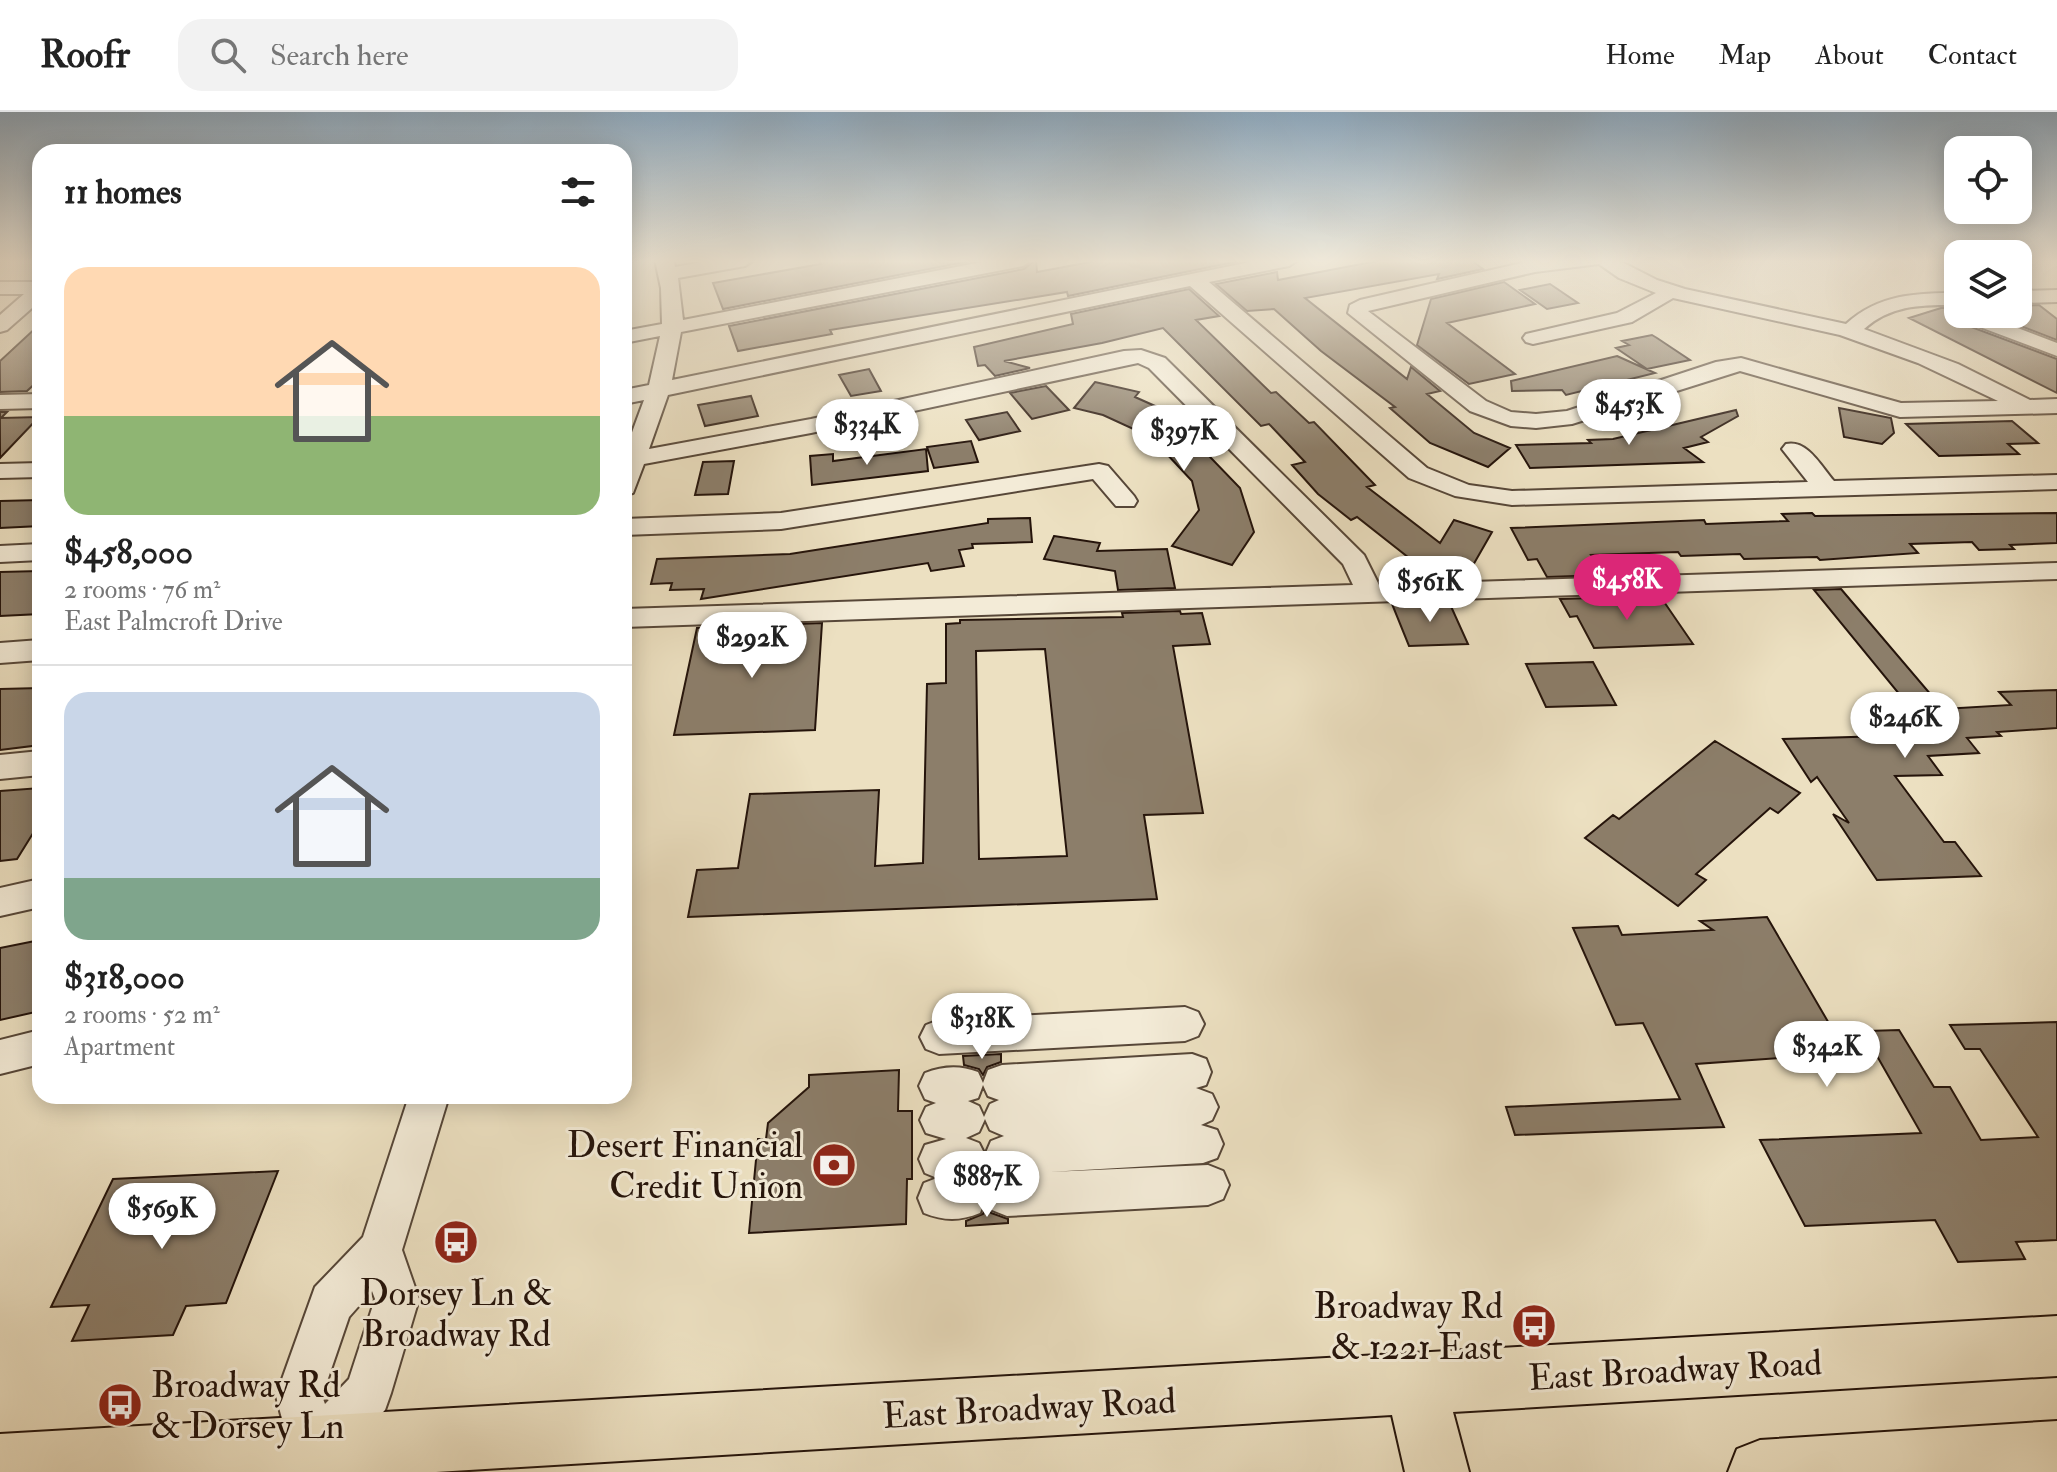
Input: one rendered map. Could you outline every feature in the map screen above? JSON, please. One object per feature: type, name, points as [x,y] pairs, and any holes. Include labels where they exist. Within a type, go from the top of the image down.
[{"type":"main road","name":"East Broadway Road","points":[[0,1466],[310,1460],[1415,1384],[2057,1346]]},
{"type":"main road","points":[[1415,1384],[1437,1472]]},
{"type":"main road","points":[[1760,1472],[2057,1453]]},
{"type":"street","points":[[632,461],[657,389],[672,323]]},
{"type":"street","points":[[632,335],[691,323]]},
{"type":"street","points":[[632,395],[980,323]]},
{"type":"street","points":[[1244,323],[1406,463],[1452,489],[1512,498],[2057,482]]},
{"type":"street","points":[[1372,323],[1478,406],[1494,415],[1516,419],[1572,417],[1741,364],[1890,408],[2057,406]]},
{"type":"street","points":[[1533,338],[1594,323]]},
{"type":"street","points":[[1817,323],[1850,331],[1943,365],[2057,427]]},
{"type":"street","points":[[1850,331],[1857,323]]},
{"type":"street","points":[[1999,328],[2057,350]]},
{"type":"street","points":[[632,471],[798,429],[1124,357],[1141,356],[1157,363],[1355,561],[1370,593]]},
{"type":"street","points":[[0,402],[32,401]]},
{"type":"street","points":[[1079,447],[1125,501]]},
{"type":"street","points":[[1794,449],[1827,489]]},
{"type":"street","points":[[632,527],[781,521],[1099,471]]},
{"type":"street","points":[[0,554],[32,552]]},
{"type":"street","points":[[632,618],[2057,571]]},
{"type":"street","points":[[0,653],[32,651]]},
{"type":"street","points":[[0,767],[32,764]]},
{"type":"street","points":[[0,902],[32,895]]},
{"type":"street","points":[[939,1037],[1185,1024]]},
{"type":"street","points":[[0,1057],[32,1049]]},
{"type":"street","points":[[310,1460],[299,1396],[331,1303],[380,1250],[426,1104]]},
{"type":"street","points":[[970,1139],[1198,1108],[970,1139]]},
{"type":"street","points":[[970,1139],[1208,1185]]},
{"type":"street","points":[[310,1460],[368,1393],[397,1299],[380,1250]]},
{"type":"building","points":[[871,323],[830,330],[832,334],[738,351],[729,326]]},
{"type":"building","points":[[1200,323],[1271,393],[1276,392],[1309,423],[1314,422],[1375,485],[1367,487],[1440,543],[1454,520],[1492,532],[1472,567],[1476,570],[1474,574],[1429,559],[1437,580],[1357,517],[1351,520],[1318,494],[1292,465],[1305,462],[1269,424],[1261,426],[1163,328],[1004,361],[1030,368],[995,376],[985,365],[978,366],[974,347],[1073,324]]},
{"type":"building","points":[[1290,323],[1337,323],[1407,379],[1411,367],[1440,391],[1427,394],[1474,433],[1510,448],[1488,467],[1430,443],[1390,408],[1395,407]]},
{"type":"building","points":[[1424,323],[1448,323],[1515,374],[1469,384],[1417,345]]},
{"type":"building","points":[[1920,323],[1944,323],[1944,328],[1974,328],[2057,359],[2057,393]]},
{"type":"building","points":[[2032,323],[2057,323],[2057,340],[2026,328],[2032,328]]},
{"type":"building","points":[[32,331],[32,386],[27,391],[0,392],[0,361]]},
{"type":"building","points":[[1652,335],[1690,360],[1647,369],[1616,348],[1629,345],[1622,341]]},
{"type":"building","points":[[1617,356],[1655,373],[1566,395],[1562,390],[1512,391],[1511,381]]},
{"type":"building","points":[[869,369],[881,391],[851,396],[839,375]]},
{"type":"building","points":[[1095,382],[1139,392],[1135,397],[1193,423],[1183,429],[1240,488],[1254,532],[1232,565],[1172,546],[1199,510],[1192,481],[1151,437],[1103,415],[1074,408]]},
{"type":"building","points":[[1046,386],[1069,410],[1032,419],[1010,393]]},
{"type":"building","points":[[751,396],[758,416],[705,426],[698,405]]},
{"type":"building","points":[[1839,408],[1891,418],[1894,433],[1882,444],[1844,437]]},
{"type":"building","points":[[1736,410],[1738,416],[1701,437],[1708,442],[1684,448],[1703,462],[1530,468],[1516,445],[1591,443],[1588,440],[1613,439]]},
{"type":"building","points":[[0,412],[7,412],[1,418],[32,417],[32,424],[0,458]]},
{"type":"building","points":[[1007,412],[1020,431],[979,440],[966,420]]},
{"type":"building","points":[[2012,421],[2038,443],[2008,444],[2019,454],[1939,456],[1906,424]]},
{"type":"building","points":[[971,441],[978,462],[934,468],[927,447]]},
{"type":"building","points":[[926,449],[928,471],[812,485],[810,456],[833,454],[833,461]]},
{"type":"building","points":[[734,461],[728,494],[695,495],[703,462]]},
{"type":"building","points":[[32,500],[32,526],[0,528],[0,501]]},
{"type":"building","points":[[1812,513],[1815,516],[2057,513],[2057,543],[1979,550],[1972,542],[1910,544],[1918,553],[1820,560],[1817,557],[1744,559],[1740,554],[1681,556],[1678,552],[1591,555],[1603,575],[1547,577],[1537,559],[1528,560],[1511,528],[1704,520],[1706,524],[1788,521],[1782,514]]},
{"type":"building","points":[[1030,518],[1032,542],[972,544],[973,548],[959,550],[964,566],[931,571],[928,563],[701,599],[704,589],[670,590],[672,583],[651,584],[657,559],[790,554],[988,523],[988,519]]},
{"type":"building","points":[[1054,536],[1100,543],[1097,551],[1167,549],[1175,588],[1118,590],[1115,571],[1044,559]]},
{"type":"building","points":[[32,571],[32,614],[0,616],[0,572]]},
{"type":"building","points":[[1841,589],[1943,709],[2011,705],[1999,692],[2057,690],[2057,728],[1997,732],[2001,736],[1967,738],[1979,753],[1928,756],[1942,775],[1895,776],[1944,842],[1955,842],[1981,876],[1877,880],[1833,814],[1849,823],[1817,777],[1811,782],[1783,739],[1886,736],[1869,713],[1914,712],[1814,590]]},
{"type":"building","points":[[1660,596],[1693,644],[1594,648],[1577,616],[1570,617],[1560,599]]},
{"type":"building","points":[[1449,602],[1468,644],[1409,646],[1392,604]]},
{"type":"building","points":[[1122,613],[1202,613],[1210,644],[1173,646],[1203,813],[1144,815],[1157,899],[688,917],[697,870],[738,868],[750,794],[879,790],[875,866],[923,863],[927,684],[946,683],[946,624],[960,623],[960,620],[1123,617]],"holes":[[[1045,649],[1067,856],[979,859],[976,651]]]},
{"type":"building","points":[[822,623],[815,730],[674,735],[697,628]]},
{"type":"building","points":[[1593,662],[1616,705],[1546,707],[1526,664]]},
{"type":"building","points":[[32,688],[32,746],[0,750],[0,689]]},
{"type":"building","points":[[1715,741],[1800,793],[1778,813],[1770,808],[1696,874],[1706,880],[1678,906],[1585,838],[1613,815],[1619,819]]},
{"type":"building","points":[[32,789],[32,835],[17,859],[0,861],[0,791]]},
{"type":"building","points":[[1767,917],[1834,1032],[1899,1030],[1934,1087],[1950,1087],[1981,1140],[2038,1137],[1980,1049],[1965,1049],[1950,1025],[2057,1022],[2057,1240],[2016,1242],[2025,1259],[1958,1262],[1935,1220],[1805,1226],[1760,1140],[1921,1133],[1877,1056],[1808,1056],[1696,1064],[1724,1127],[1515,1135],[1506,1107],[1680,1099],[1643,1023],[1616,1025],[1573,928],[1618,926],[1622,935],[1713,930],[1700,921]]},
{"type":"building","points":[[32,942],[32,1013],[0,1020],[0,948]]},
{"type":"building","points":[[1001,1054],[1001,1062],[987,1067],[983,1075],[979,1069],[964,1065],[963,1056]]},
{"type":"building","name":"Desert Financial Credit Union","points":[[899,1070],[898,1111],[912,1111],[912,1179],[907,1179],[906,1224],[749,1233],[758,1139],[766,1139],[768,1123],[809,1087],[809,1075]]},
{"type":"building","points":[[278,1171],[226,1303],[186,1306],[173,1335],[72,1341],[89,1305],[51,1307],[113,1179]]},
{"type":"building","points":[[987,1205],[991,1213],[1008,1219],[1008,1223],[966,1226],[966,1221],[983,1214]]},
{"type":"place","name":"Desert Financial Credit Union","points":[[834,1165]]},
{"type":"place","name":"Dorsey Ln & Broadway Rd","points":[[456,1242]]},
{"type":"place","name":"Broadway Rd & 1221 East","points":[[1534,1326]]},
{"type":"place","name":"Broadway Rd & Dorsey Ln","points":[[120,1405]]}]
